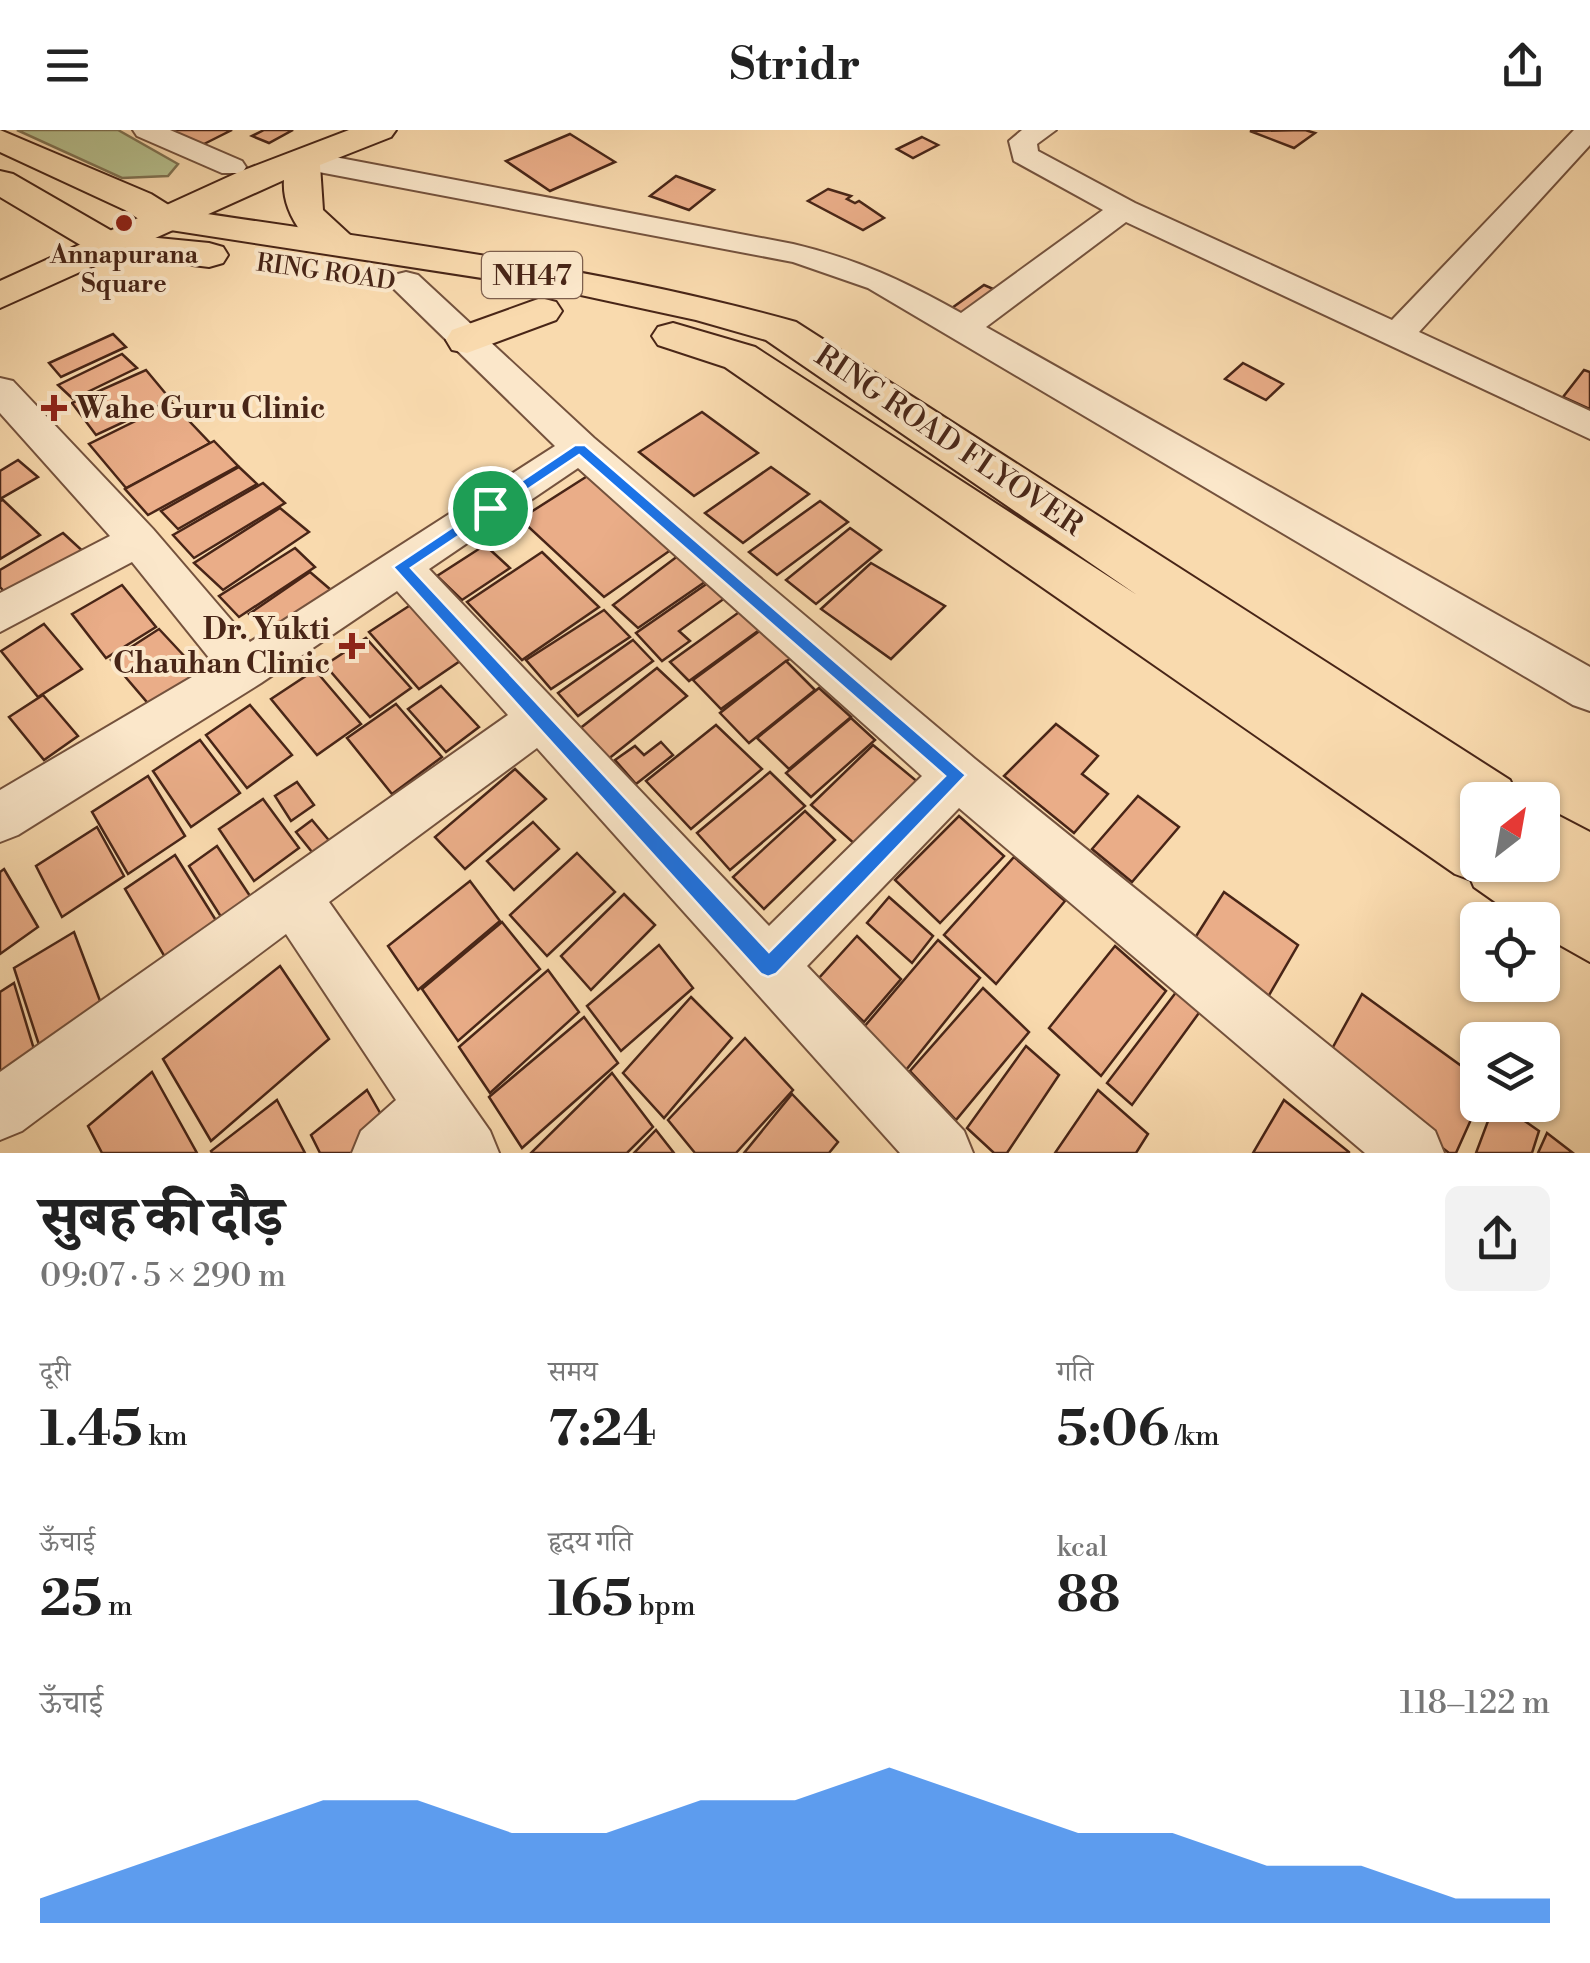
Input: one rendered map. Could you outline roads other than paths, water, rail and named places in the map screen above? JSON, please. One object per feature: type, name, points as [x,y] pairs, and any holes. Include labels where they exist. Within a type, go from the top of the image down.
[{"type":"main road","points":[[151,211],[229,152],[336,130]]},
{"type":"main road","points":[[0,296],[96,237],[151,211],[379,130]]},
{"type":"main road","name":"RING ROAD","points":[[0,139],[151,211],[342,245]]},
{"type":"main road","points":[[302,160],[300,206],[305,216],[342,245]]},
{"type":"main road","name":"RING ROAD","points":[[0,182],[96,237],[406,282],[541,311]]},
{"type":"main road","points":[[0,268],[96,237]]},
{"type":"main road","name":"RING ROAD FLYOVER","points":[[342,245],[613,287],[730,334],[1460,840]]},
{"type":"main road","points":[[467,340],[541,311]]},
{"type":"main road","name":"RING ROAD FLYOVER","points":[[541,311],[657,332],[781,331],[1461,782]]},
{"type":"main road","points":[[1560,848],[1590,868]]},
{"type":"main road","points":[[1522,882],[1590,928]]},
{"type":"street","points":[[147,130],[196,151],[229,152]]},
{"type":"street","points":[[1042,130],[1023,140],[1024,155],[1124,209],[1590,426]]},
{"type":"street","points":[[1396,336],[1589,130]]},
{"type":"street","points":[[302,160],[834,263],[880,282],[1590,691]]},
{"type":"street","points":[[962,329],[1124,209]]},
{"type":"street","points":[[406,282],[580,448],[958,775],[1413,1153]]},
{"type":"street","points":[[0,390],[138,540],[245,670]]},
{"type":"street","points":[[0,818],[245,670],[580,448]]},
{"type":"street","points":[[0,614],[138,540]]},
{"type":"street","points":[[401,567],[942,1153]]},
{"type":"street","points":[[0,1109],[542,718]]},
{"type":"street","points":[[768,967],[958,775]]},
{"type":"street","points":[[294,898],[452,1129],[382,1153]]},
{"type":"place","name":"Annapurana Square","points":[[124,223]]},
{"type":"place","name":"Wahe Guru Clinic","points":[[54,408]]},
{"type":"place","name":"Dr. Yukti Chauhan Clinic","points":[[352,646]]}]
